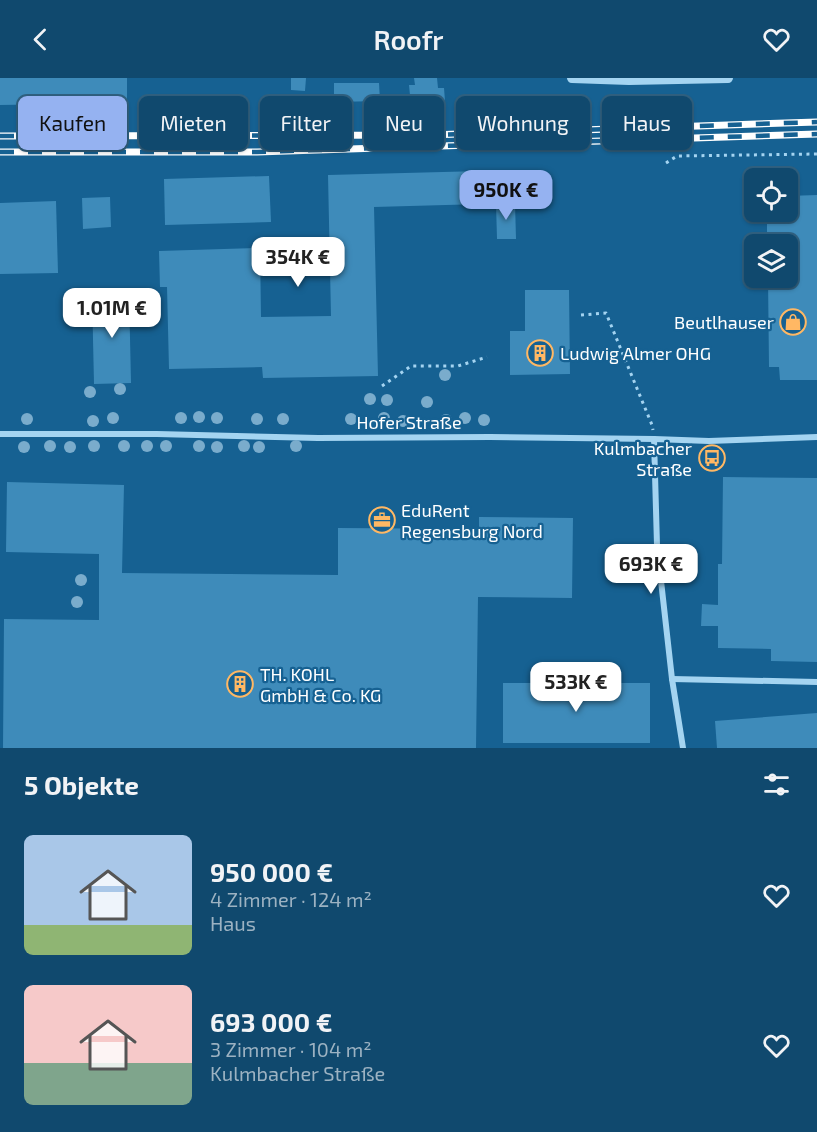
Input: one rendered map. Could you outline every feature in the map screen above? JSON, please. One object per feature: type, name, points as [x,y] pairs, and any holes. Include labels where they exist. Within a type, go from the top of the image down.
[{"type":"street","points":[[572,78],[629,80],[728,78]]},
{"type":"street","name":"Hofer Straße","points":[[0,434],[157,434],[318,438],[490,437],[709,441],[817,437]]},
{"type":"street","points":[[654,439],[657,545],[672,679],[683,748]]},
{"type":"street","points":[[672,679],[817,682]]},
{"type":"path","points":[[666,163],[677,156],[817,154]]},
{"type":"path","points":[[581,315],[606,313],[652,424],[654,439]]},
{"type":"path","points":[[382,386],[411,366],[458,366],[488,357]]},
{"type":"building","points":[[0,78],[127,78],[127,96],[18,96],[18,105],[0,105]]},
{"type":"building","points":[[291,78],[306,78],[305,91],[291,90]]},
{"type":"building","points":[[414,78],[437,78],[438,88],[444,88],[445,101],[444,96],[410,96],[409,85],[415,85]]},
{"type":"building","points":[[334,83],[379,83],[380,96],[364,96],[364,101],[352,102],[352,96],[334,96]]},
{"type":"building","points":[[481,171],[482,204],[374,207],[378,376],[263,378],[262,367],[169,369],[167,287],[160,287],[159,251],[260,248],[261,317],[331,316],[328,175]]},
{"type":"building","points":[[269,176],[271,222],[165,225],[164,179]]},
{"type":"building","name":"Beutlhauser","points":[[817,195],[817,380],[780,380],[779,367],[769,367],[768,288],[798,288],[798,234],[767,234],[767,222],[798,222],[798,196]]},
{"type":"building","points":[[110,197],[111,227],[83,229],[82,198]]},
{"type":"building","points":[[56,201],[58,273],[0,274],[0,203]]},
{"type":"building","points":[[496,203],[515,203],[516,239],[497,239]]},
{"type":"building","name":"Ludwig Almer OHG","points":[[525,290],[569,290],[570,374],[510,375],[510,331],[525,331]]},
{"type":"building","points":[[129,293],[131,383],[94,384],[92,294]]},
{"type":"building","points":[[723,477],[817,478],[817,662],[771,661],[771,649],[718,648],[718,626],[701,626],[702,604],[718,605],[718,564],[722,564]]},
{"type":"building","name":"TH. KOHL GmbH & Co. KG","points":[[7,482],[124,485],[122,573],[338,575],[338,528],[479,529],[479,517],[573,518],[572,598],[478,597],[476,748],[3,748],[4,619],[99,620],[99,554],[6,552]]},
{"type":"building","points":[[503,683],[650,683],[650,743],[503,743]]},
{"type":"building","points":[[817,713],[817,748],[717,748],[715,721]]},
{"type":"railway","points":[[0,136],[430,135],[817,122]]},
{"type":"railway","points":[[0,152],[257,152],[817,134]]},
{"type":"place","name":"Beutlhauser","points":[[793,322]]},
{"type":"place","name":"Ludwig Almer OHG","points":[[540,353]]},
{"type":"place","name":"Kulmbacher Straße","points":[[712,458]]},
{"type":"place","name":"EduRent Regensburg Nord","points":[[382,520]]},
{"type":"place","name":"TH. KOHL GmbH & Co. KG","points":[[240,684]]}]
